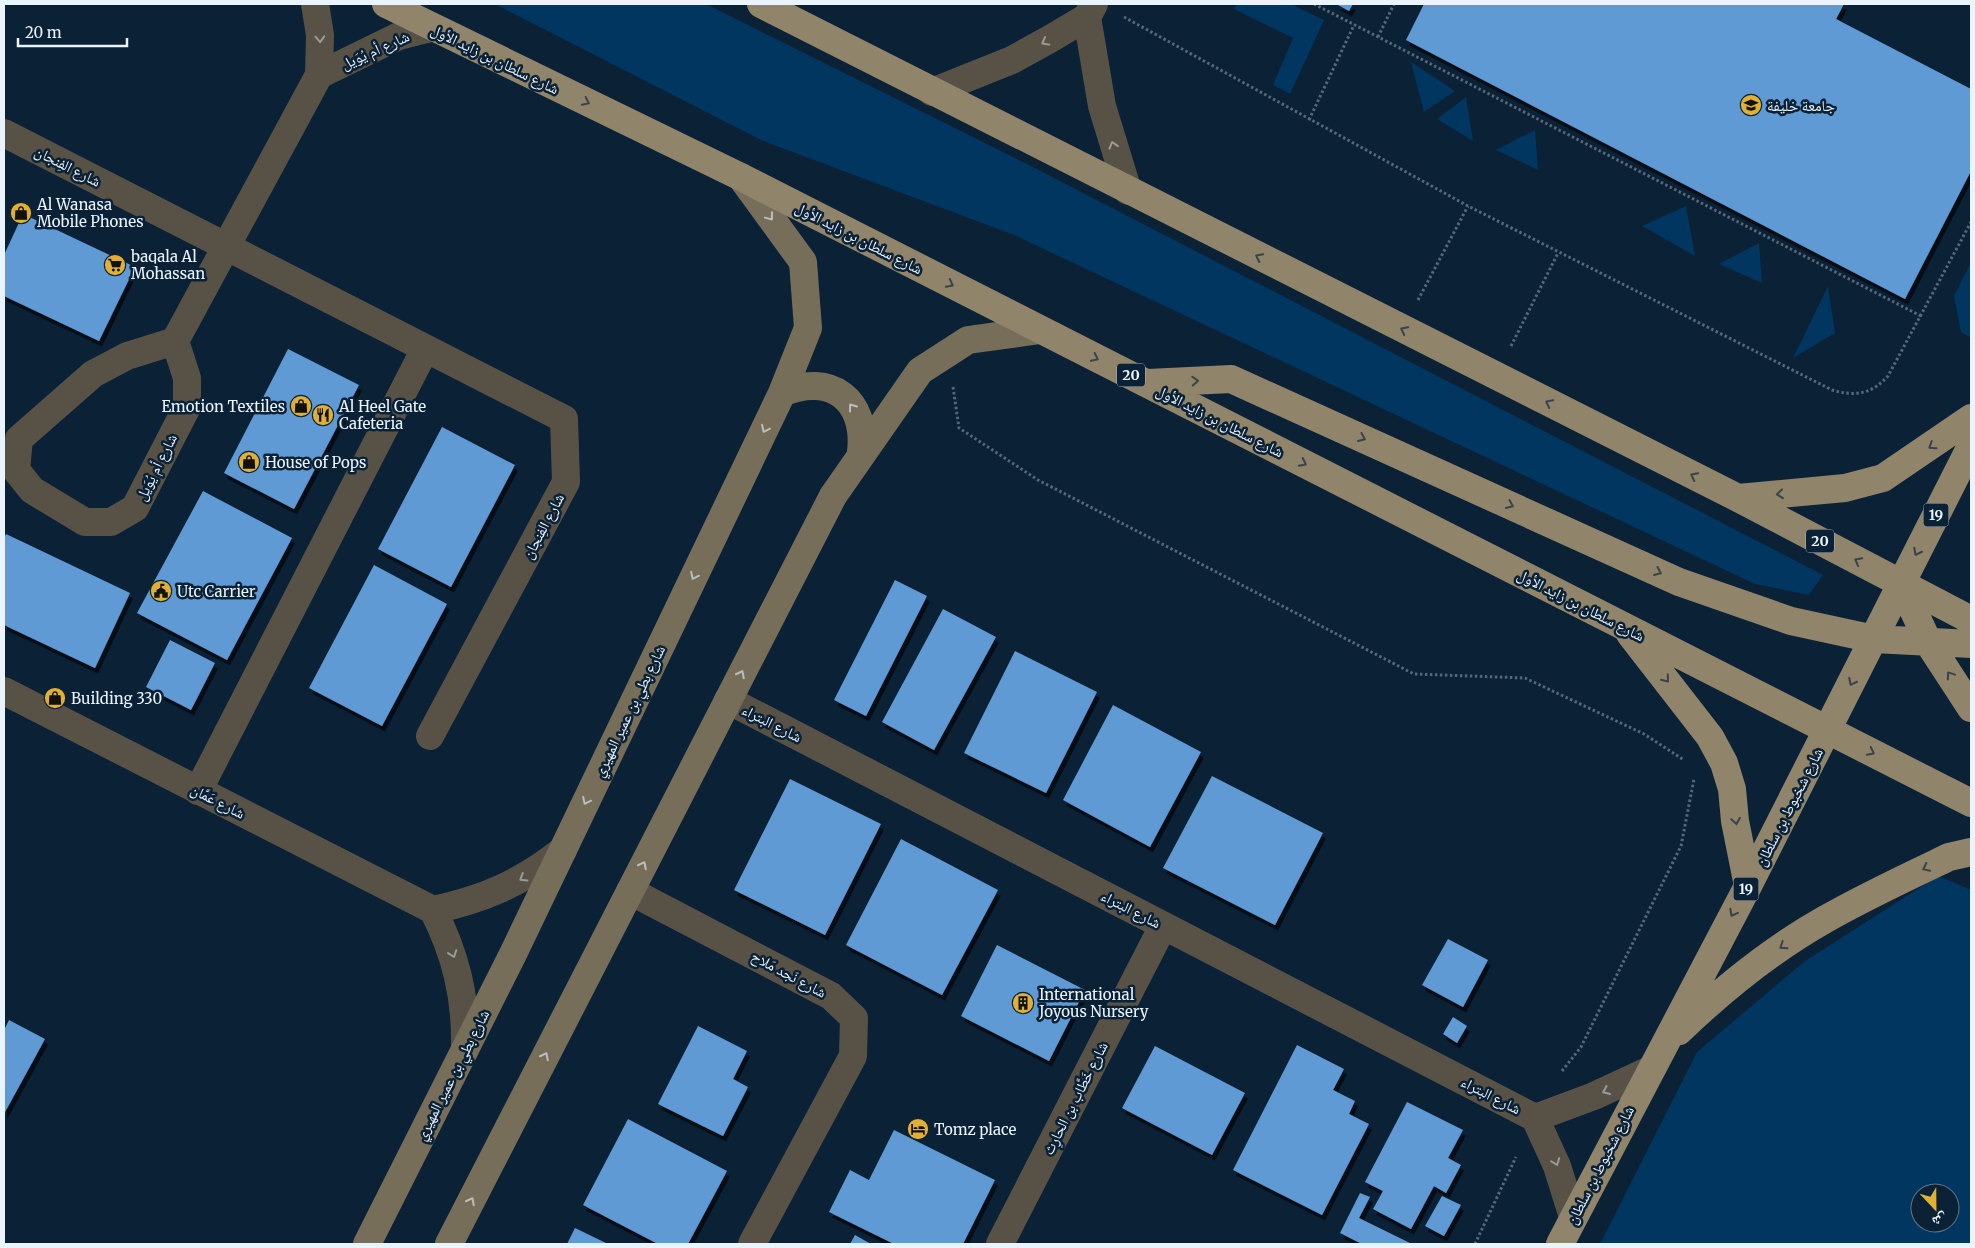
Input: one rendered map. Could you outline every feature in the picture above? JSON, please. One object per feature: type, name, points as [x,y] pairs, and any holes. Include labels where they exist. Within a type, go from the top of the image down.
[{"type":"main road","name":"شارع سلطان بن زايد الأول","points":[[386,4],[431,28],[741,178],[1971,803]]},
{"type":"main road","name":"20","points":[[761,4],[1738,498],[1971,620]]},
{"type":"main road","points":[[1146,383],[1231,379],[1680,582],[1790,621],[1874,639],[1971,644]]},
{"type":"main road","points":[[1738,498],[1845,488],[1883,478],[1943,439],[1971,418]]},
{"type":"main road","name":"شارع شخبوط بن سلطان","points":[[1560,1244],[1748,886],[1971,446]]},
{"type":"main road","points":[[1901,584],[1928,642],[1971,708]]},
{"type":"main road","points":[[1624,627],[1705,730],[1724,763],[1732,789],[1748,886]]},
{"type":"main road","points":[[1656,1058],[1712,1000],[1758,964],[1823,920],[1949,857],[1971,852]]},
{"type":"street","name":"شارع أم يُوَيل","points":[[175,341],[187,378],[187,407],[135,508],[111,522],[85,522],[32,490],[16,470],[19,439],[93,374],[127,356],[175,341],[319,75],[320,35],[315,4]]},
{"type":"street","points":[[932,92],[1012,60],[1099,11],[1102,106],[1128,191]]},
{"type":"street","name":"شارع أم يُوَيل","points":[[319,75],[399,36],[431,28]]},
{"type":"street","name":"شارع الفِنجان","points":[[4,133],[564,420],[566,482],[430,736]]},
{"type":"street","name":"شارع بطي بن عمير المهيري","points":[[367,1244],[563,850],[782,393],[808,328],[804,262],[741,178]]},
{"type":"street","points":[[449,1244],[833,496],[861,452],[920,371],[968,340],[1040,330]]},
{"type":"street","points":[[198,791],[425,349]]},
{"type":"street","points":[[782,393],[798,386],[817,385],[835,390],[849,401],[859,417],[863,434],[861,452]]},
{"type":"street","name":"شارع عَمَّان","points":[[4,691],[433,910]]},
{"type":"street","name":"شارع البتراء","points":[[728,700],[1536,1118],[1557,1166],[1573,1217]]},
{"type":"street","points":[[465,1048],[465,1019],[458,972],[446,935],[433,910],[489,896],[540,868],[563,850]]},
{"type":"street","name":"شارع نَجد مَلاح","points":[[630,891],[831,996],[854,1018],[853,1056],[752,1244]]},
{"type":"street","name":"شارع خَطَّاب بن الحارِث","points":[[1000,1244],[1163,926]]},
{"type":"street","name":"شارع البتراء","points":[[1536,1118],[1594,1096],[1656,1058]]},
{"type":"path","points":[[1314,4],[1921,316]]},
{"type":"path","points":[[1378,37],[1394,4]]},
{"type":"path","points":[[1099,11],[1309,120],[1558,253],[1832,390],[1843,393],[1862,393],[1881,383],[1888,376],[1971,222]]},
{"type":"path","points":[[1309,120],[1354,25]]},
{"type":"path","points":[[1402,329],[1468,206]]},
{"type":"path","points":[[1496,376],[1558,253]]},
{"type":"path","points":[[952,381],[959,428],[1038,480],[1268,600],[1414,674],[1525,678],[1644,734],[1689,762]]},
{"type":"path","points":[[1561,1072],[1581,1047],[1681,846],[1694,777]]},
{"type":"path","points":[[1475,1244],[1520,1149]]},
{"type":"shaded area","points":[[495,4],[706,4],[1023,162],[1823,575],[1809,595],[1755,584],[1014,235],[761,140]]},
{"type":"shaded area","points":[[1237,4],[1291,4],[1324,20],[1290,94],[1273,85],[1293,38],[1234,9]]},
{"type":"shaded area","points":[[1411,62],[1455,91],[1424,112]]},
{"type":"shaded area","points":[[1466,97],[1473,141],[1437,119]]},
{"type":"shaded area","points":[[1535,130],[1538,170],[1496,150]]},
{"type":"shaded area","points":[[1686,206],[1695,256],[1642,226]]},
{"type":"shaded area","points":[[1759,243],[1762,283],[1719,264]]},
{"type":"shaded area","points":[[1971,262],[1971,338],[1961,332],[1954,296]]},
{"type":"shaded area","points":[[1828,286],[1835,333],[1793,358]]},
{"type":"shaded area","points":[[1938,876],[1971,890],[1971,1244],[1600,1244],[1697,1052],[1805,961]]},
{"type":"building","points":[[1336,4],[1353,4],[1349,11]]},
{"type":"building","name":"جامعة خليفة","points":[[1424,4],[1844,4],[1836,19],[1971,89],[1971,171],[1905,299],[1406,40]]},
{"type":"building","points":[[23,214],[135,267],[99,341],[4,296],[4,255]]},
{"type":"building","points":[[288,349],[359,385],[294,509],[224,473]]},
{"type":"building","points":[[442,427],[515,465],[451,587],[378,549]]},
{"type":"building","points":[[203,491],[292,538],[227,660],[137,613]]},
{"type":"building","points":[[6,534],[130,593],[95,668],[4,625],[4,538]]},
{"type":"building","points":[[374,565],[447,604],[382,726],[309,688]]},
{"type":"building","points":[[895,580],[927,596],[866,716],[834,700]]},
{"type":"building","points":[[943,609],[996,637],[934,750],[882,722]]},
{"type":"building","points":[[170,640],[215,663],[191,710],[146,687]]},
{"type":"building","points":[[1015,651],[1097,692],[1046,793],[964,753]]},
{"type":"building","points":[[1113,705],[1201,752],[1150,847],[1063,800]]},
{"type":"building","points":[[1212,776],[1323,833],[1275,925],[1163,868]]},
{"type":"building","points":[[790,779],[881,824],[825,935],[734,890]]},
{"type":"building","points":[[901,839],[998,890],[942,995],[846,945]]},
{"type":"building","points":[[1448,939],[1488,960],[1463,1007],[1422,985]]},
{"type":"building","name":"International Joyous Nursery","points":[[997,945],[1085,990],[1049,1061],[961,1016]]},
{"type":"building","points":[[1453,1017],[1467,1026],[1457,1043],[1443,1034]]},
{"type":"building","points":[[9,1020],[45,1039],[4,1114],[4,1030]]},
{"type":"building","points":[[698,1026],[747,1051],[733,1079],[748,1087],[723,1136],[658,1104]]},
{"type":"building","points":[[1297,1045],[1344,1069],[1333,1090],[1355,1101],[1349,1114],[1369,1124],[1322,1215],[1233,1170]]},
{"type":"building","points":[[1155,1046],[1245,1093],[1212,1155],[1122,1108]]},
{"type":"building","points":[[1407,1102],[1463,1130],[1448,1158],[1461,1165],[1446,1193],[1434,1186],[1411,1229],[1373,1209],[1383,1191],[1365,1182]]},
{"type":"building","points":[[628,1119],[727,1171],[688,1244],[658,1244],[583,1205]]},
{"type":"building","points":[[894,1130],[995,1180],[963,1244],[894,1244],[829,1212],[850,1170],[869,1180]]},
{"type":"building","points":[[1360,1193],[1370,1197],[1359,1218],[1412,1244],[1362,1244],[1340,1233]]},
{"type":"building","points":[[1442,1196],[1461,1205],[1444,1236],[1425,1226]]},
{"type":"building","points":[[575,1228],[608,1244],[567,1244]]},
{"type":"building","points":[[855,1235],[871,1244],[850,1244]]},
{"type":"place","name":"جامعة خليفة","points":[[1751,105]]},
{"type":"place","name":"Al Wanasa Mobile Phones","points":[[21,213]]},
{"type":"place","name":"baqala Al Mohassan","points":[[115,265]]},
{"type":"place","name":"Emotion Textiles","points":[[301,406]]},
{"type":"place","name":"Al Heel Gate Cafeteria","points":[[323,415]]},
{"type":"place","name":"House of Pops","points":[[249,462]]},
{"type":"place","name":"Utc Carrier","points":[[161,591]]},
{"type":"place","name":"Building 330","points":[[55,698]]},
{"type":"place","name":"International Joyous Nursery","points":[[1023,1003]]},
{"type":"place","name":"Tomz place","points":[[918,1129]]}]
